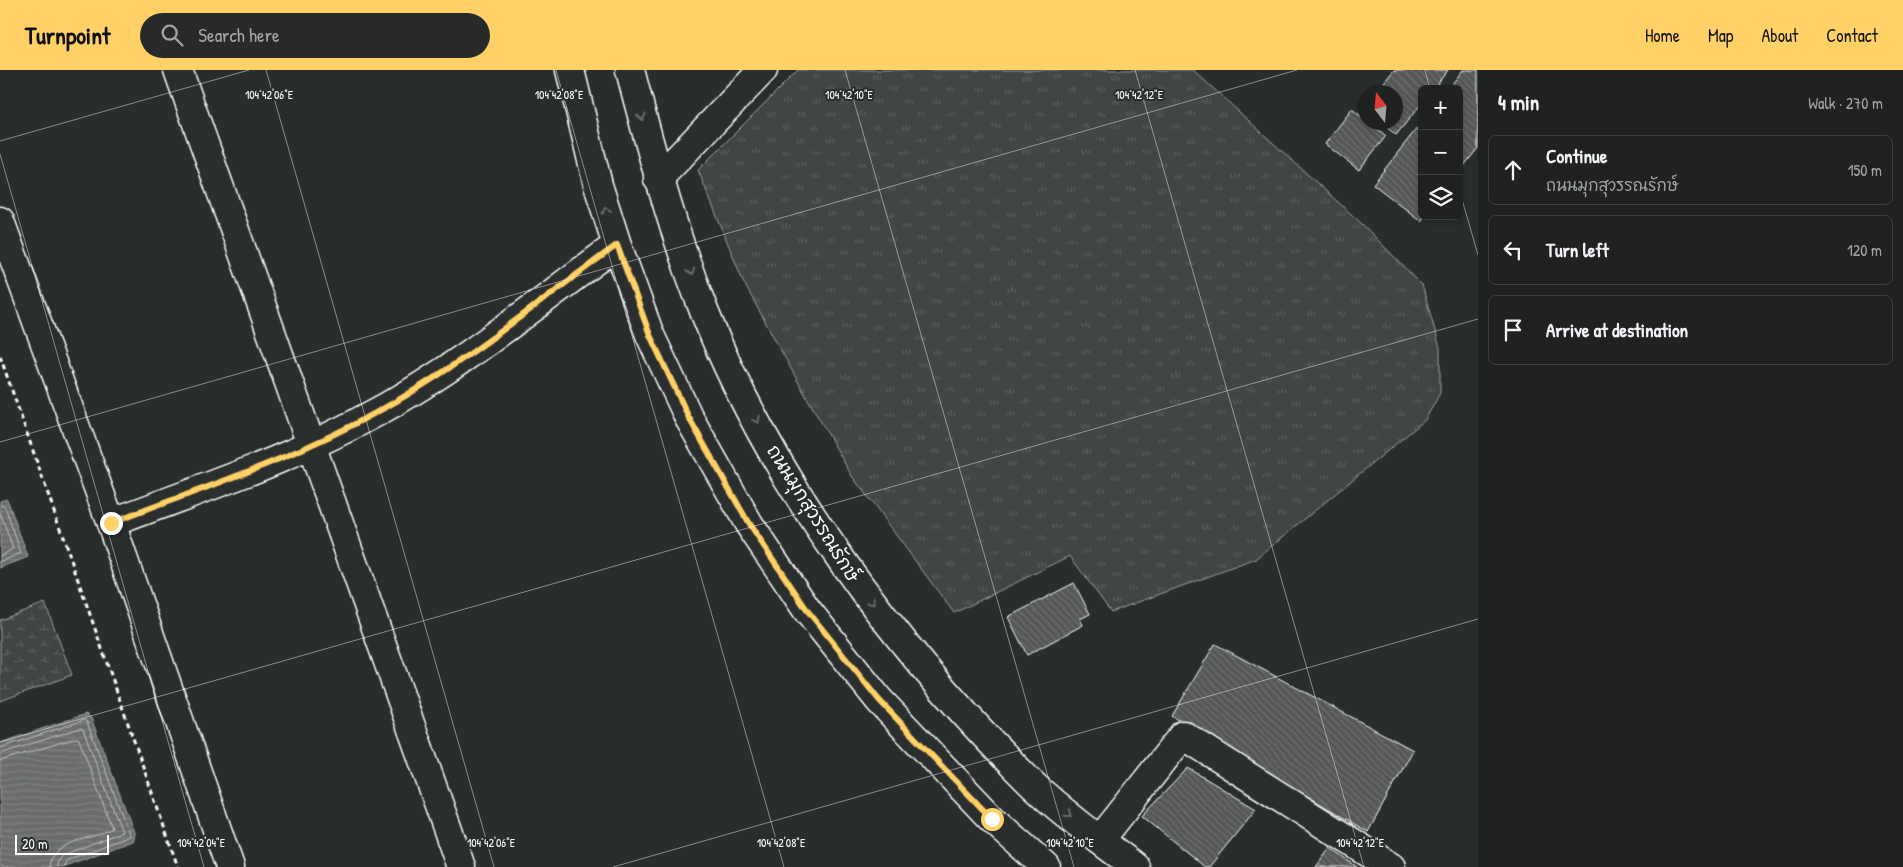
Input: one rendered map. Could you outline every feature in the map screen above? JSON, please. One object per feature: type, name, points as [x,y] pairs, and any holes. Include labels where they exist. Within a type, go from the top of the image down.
[{"type":"street","points":[[178,70],[461,867]]},
{"type":"street","points":[[570,70],[598,185],[617,245],[650,335],[689,418],[749,524],[807,610],[879,700],[992,819],[1046,867]]},
{"type":"street","name":"ถนนมุกสุวรรณรักษ์","points":[[630,70],[658,179],[704,311],[740,392],[796,490],[855,580],[924,667],[1024,776],[1135,867]]},
{"type":"street","points":[[658,179],[763,70]]},
{"type":"street","points":[[0,221],[111,523],[230,867]]},
{"type":"street","points":[[111,523],[312,445],[377,412],[430,380],[617,245]]},
{"type":"street","points":[[1100,840],[1183,735],[1392,867]]},
{"type":"path","points":[[0,356],[178,867]]},
{"type":"green space","points":[[798,70],[1193,70],[1362,224],[1422,285],[1440,348],[1440,393],[1425,420],[1256,559],[1111,612],[1070,556],[954,613],[852,476],[744,283],[698,170]]},
{"type":"green space","points":[[45,603],[72,675],[0,701],[0,620]]},
{"type":"water","points":[[7,499],[28,557],[0,568],[0,501]]},
{"type":"water","points":[[86,714],[91,718],[135,835],[133,841],[62,867],[0,867],[0,743]]},
{"type":"building","points":[[1394,70],[1448,70],[1436,85],[1418,85],[1418,108],[1403,126],[1403,85],[1382,85]]},
{"type":"building","points":[[1463,70],[1478,70],[1478,148],[1463,167],[1463,85],[1451,85]]},
{"type":"building","points":[[1352,109],[1358,114],[1358,130],[1379,130],[1386,136],[1359,170],[1325,144]]},
{"type":"building","points":[[1418,127],[1418,219],[1373,184]]},
{"type":"building","points":[[1390,130],[1400,130],[1396,135]]},
{"type":"building","points":[[1074,583],[1090,614],[1080,619],[1083,625],[1027,655],[1008,617]]},
{"type":"building","points":[[1215,644],[1413,750],[1368,832],[1172,716]]},
{"type":"building","points":[[1188,768],[1256,809],[1209,867],[1205,867],[1142,816]]},
{"type":"building","points":[[1330,848],[1357,867],[1316,867]]},
{"type":"route","points":[[111,523],[312,445],[377,412],[430,380],[617,245],[650,335],[689,418],[749,524],[807,610],[879,700],[992,819]]}]
